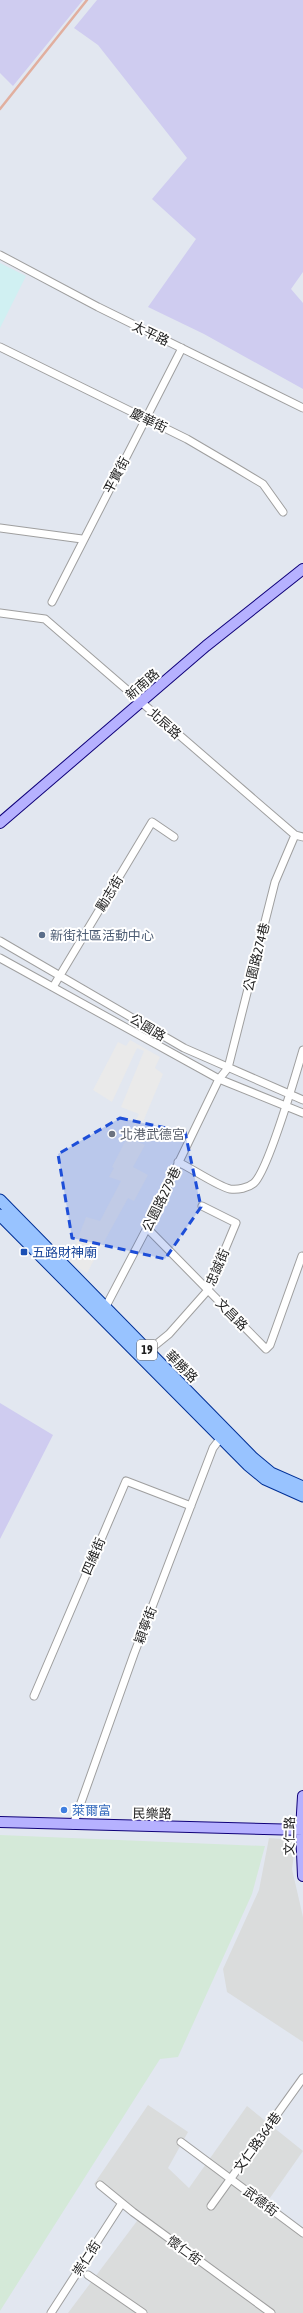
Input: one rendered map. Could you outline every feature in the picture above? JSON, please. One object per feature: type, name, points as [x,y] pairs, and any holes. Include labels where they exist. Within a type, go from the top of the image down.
[{"type":"main road","name":"華勝路","points":[[0,1200],[102,1312],[148,1351],[224,1434],[248,1465],[265,1479],[303,1496]]},
{"type":"main road","name":"華勝路","points":[[0,1215],[102,1312],[224,1434],[271,1473],[303,1487]]},
{"type":"street","name":"太平路","points":[[0,255],[303,408]]},
{"type":"street","name":"慶華街","points":[[0,347],[110,403],[146,418],[187,439],[263,484],[283,512]]},
{"type":"street","name":"平實街","points":[[52,602],[82,539],[182,348]]},
{"type":"street","points":[[0,528],[82,539]]},
{"type":"street","name":"新南路","points":[[0,823],[206,646],[303,569]]},
{"type":"street","name":"北辰路","points":[[0,613],[45,619],[295,835],[303,837]]},
{"type":"street","name":"勵志街","points":[[53,987],[152,822],[174,837]]},
{"type":"street","name":"公園路274巷","points":[[219,1079],[228,1068],[275,882],[295,835]]},
{"type":"street","name":"公園路","points":[[0,941],[184,1048],[303,1100]]},
{"type":"street","name":"公園路","points":[[0,958],[219,1079],[303,1113]]},
{"type":"street","points":[[178,1162],[230,1189],[242,1188],[254,1183],[261,1173],[286,1106],[303,1050]]},
{"type":"street","name":"公園路279巷","points":[[102,1312],[147,1228],[219,1079]]},
{"type":"street","name":"忠誠街","points":[[148,1351],[169,1334],[208,1290],[236,1223],[202,1206]]},
{"type":"street","name":"文昌路","points":[[147,1228],[266,1349],[270,1345],[302,1256]]},
{"type":"street","name":"穎寧街","points":[[73,1824],[134,1654],[213,1448],[224,1434]]},
{"type":"street","name":"四維街","points":[[34,1696],[126,1480],[191,1506]]},
{"type":"street","name":"文仁路","points":[[303,1796],[303,1876]]},
{"type":"street","name":"民樂路","points":[[0,1822],[302,1830]]},
{"type":"street","name":"文仁路364巷","points":[[211,2206],[303,2078]]},
{"type":"street","name":"武德街","points":[[181,2142],[303,2233]]},
{"type":"street","name":"懷仁街","points":[[100,2185],[122,2203],[271,2313]]},
{"type":"street","name":"崇仁街","points":[[51,2313],[122,2203]]},
{"type":"street","points":[[88,2275],[143,2313]]},
{"type":"highlighted area","points":[[120,1118],[185,1132],[201,1207],[165,1259],[72,1238],[58,1154]]},
{"type":"shaded area","points":[[0,0],[83,0],[13,86],[0,73]]},
{"type":"shaded area","points":[[97,0],[303,0],[303,272],[291,289],[303,303],[303,389],[204,334],[148,307],[196,239],[152,199],[187,158],[98,45],[74,28]]},
{"type":"shaded area","points":[[0,263],[26,276],[0,328]]},
{"type":"shaded area","points":[[130,1040],[160,1057],[155,1068],[163,1074],[135,1141],[145,1145],[133,1167],[148,1175],[134,1201],[128,1198],[87,1273],[69,1262],[86,1217],[100,1221],[121,1181],[109,1177],[114,1168],[112,1167],[139,1114],[121,1107],[144,1051],[137,1048],[112,1102],[93,1090],[118,1042],[126,1046]]},
{"type":"shaded area","points":[[0,1403],[53,1435],[0,1539]]},
{"type":"shaded area","points":[[0,1835],[265,1846],[252,1894],[178,2057],[160,2059],[0,2311]]},
{"type":"shaded area","points":[[269,1838],[296,1840],[292,1869],[303,1917],[303,2042],[227,1992],[223,1969],[259,1890]]},
{"type":"shaded area","points":[[148,2105],[188,2132],[168,2168],[189,2188],[247,2106],[303,2151],[265,2205],[303,2234],[303,2313],[68,2313],[143,2213],[94,2184]]},
{"type":"waterway","points":[[0,109],[87,0]]},
{"type":"place","name":"新街社區活動中心","points":[[42,935]]},
{"type":"place","name":"北港武德宮","points":[[112,1134]]},
{"type":"place","name":"五路財神廟","points":[[24,1252]]},
{"type":"place","name":"萊爾富","points":[[64,1810]]}]
